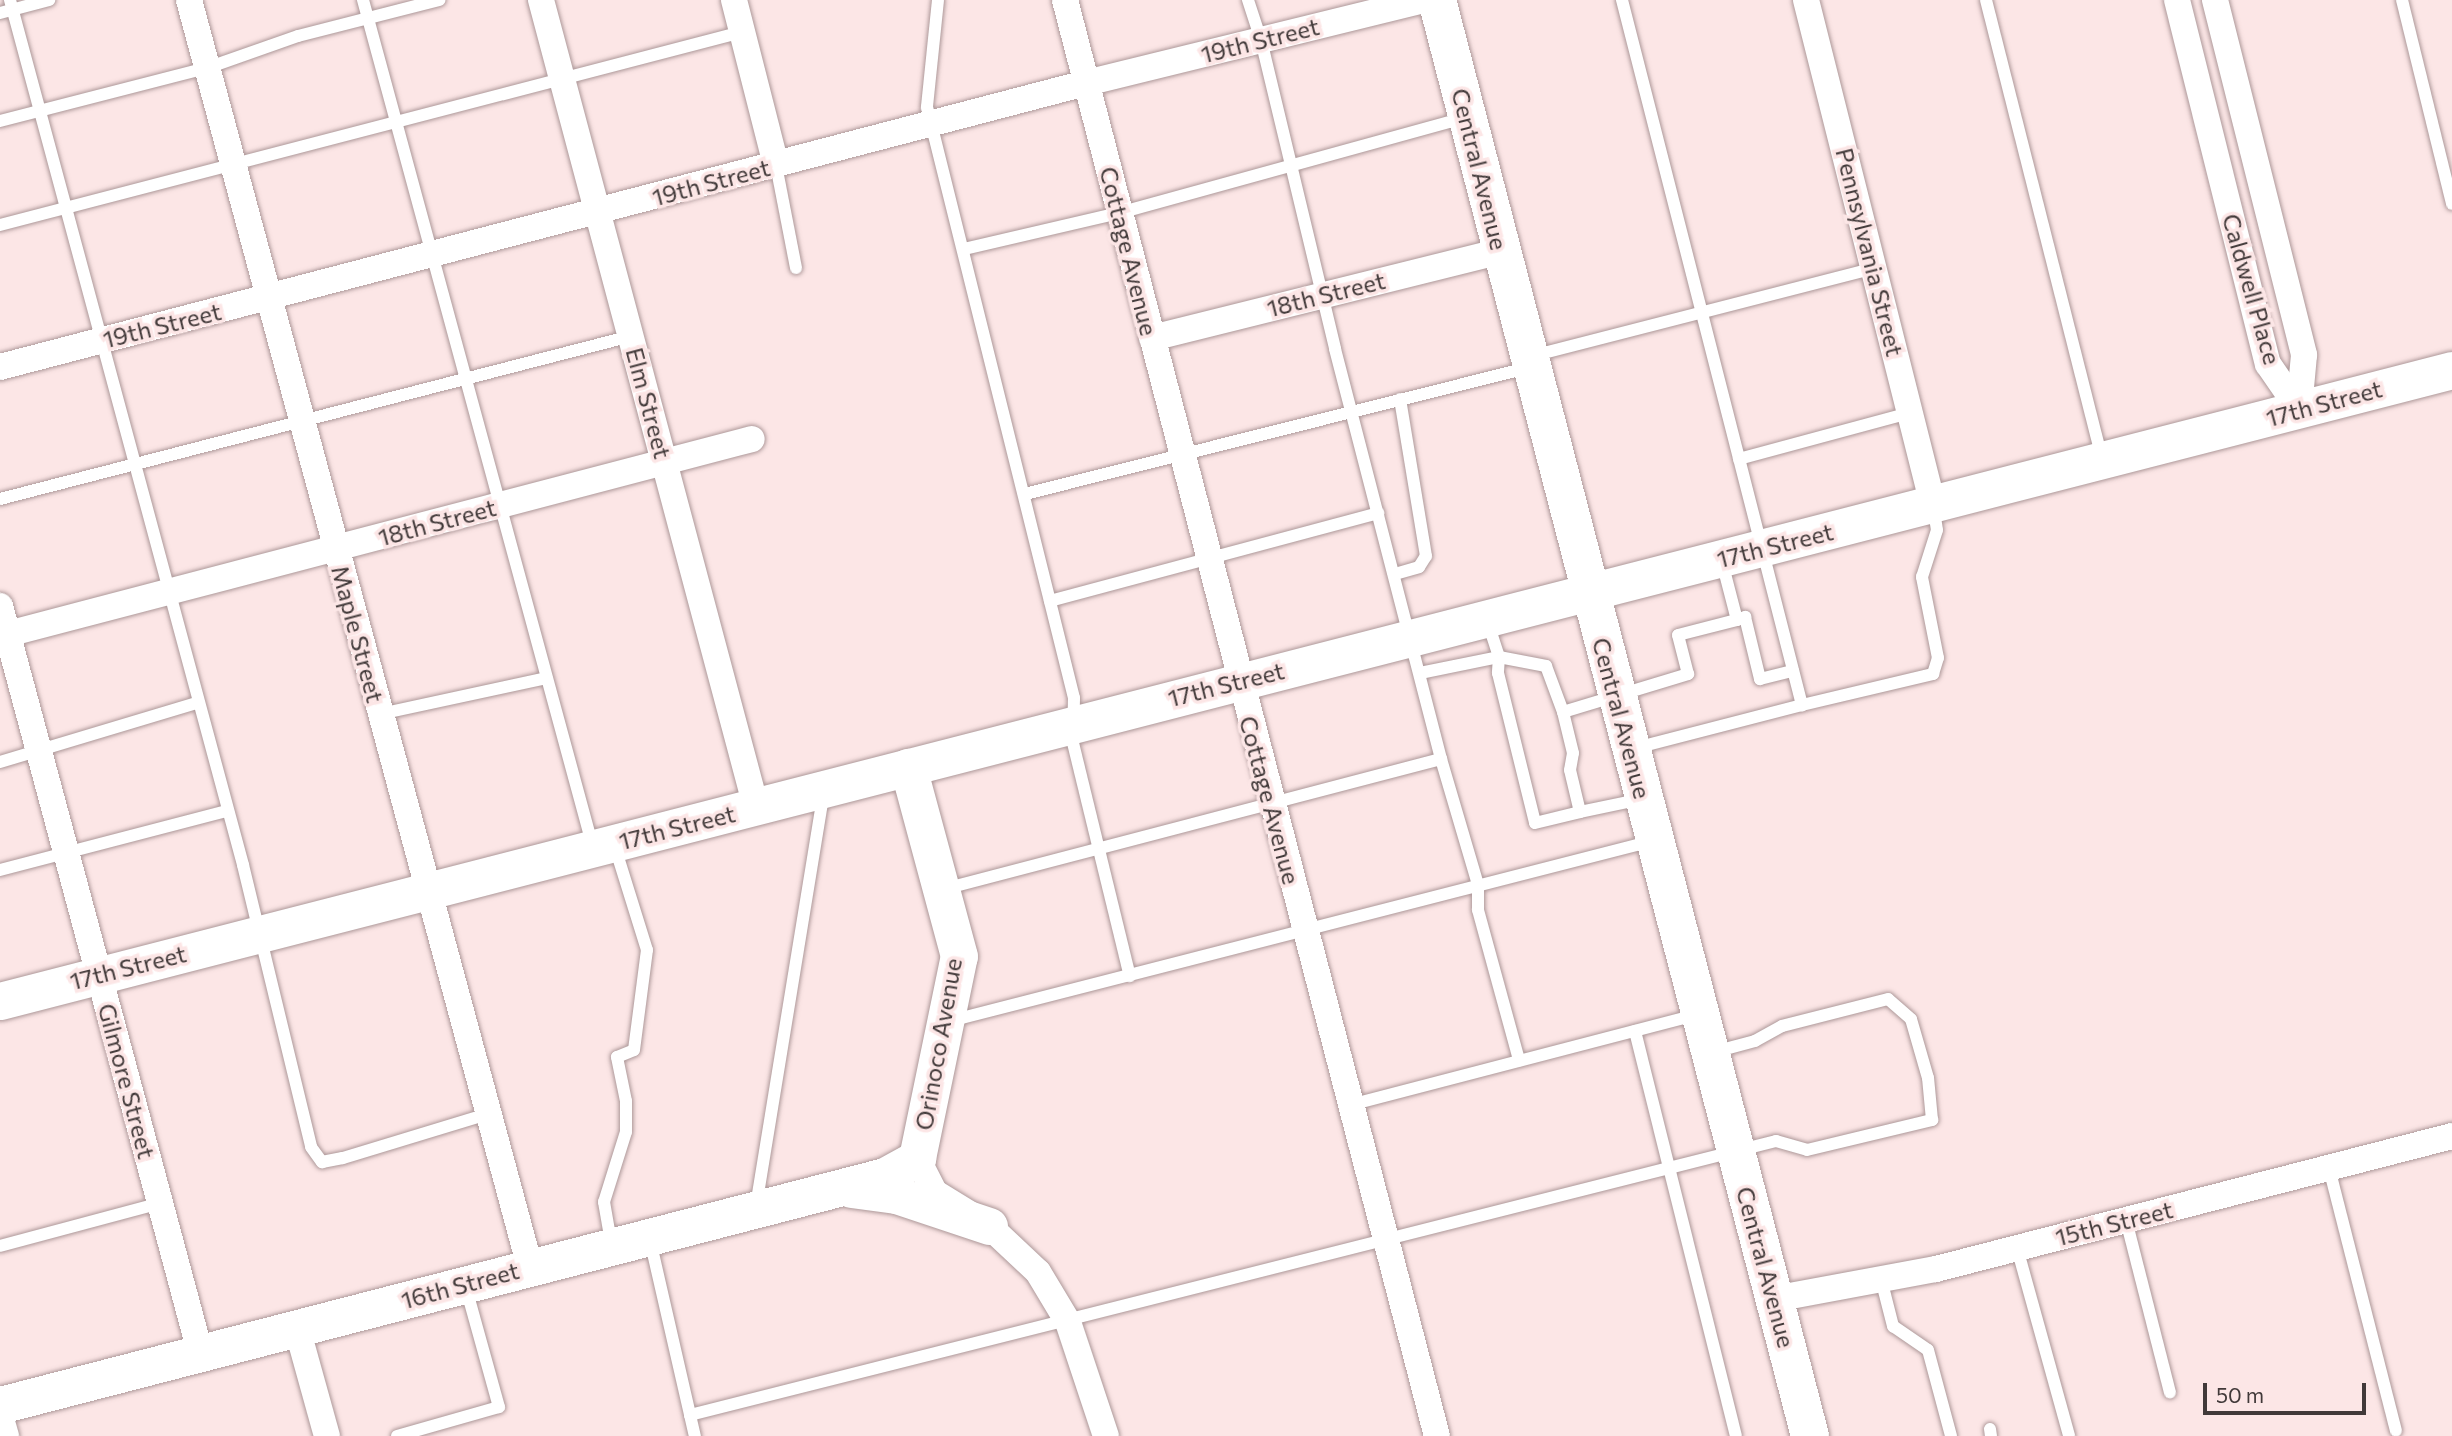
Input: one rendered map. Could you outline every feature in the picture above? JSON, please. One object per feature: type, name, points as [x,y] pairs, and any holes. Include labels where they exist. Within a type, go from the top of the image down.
[{"type":"main road","name":"Central Avenue","points":[[1437,0],[1810,1436]]},
{"type":"street","name":"Maple Street","points":[[189,0],[530,1267]]},
{"type":"street","name":"Elm Street","points":[[541,0],[755,807]]},
{"type":"street","points":[[734,0],[776,165]]},
{"type":"street","name":"Cottage Avenue","points":[[1065,0],[1239,681],[1437,1436]]},
{"type":"street","name":"19th Street","points":[[0,367],[1086,83],[1423,0]]},
{"type":"street","name":"Pennsylvania Street","points":[[1806,0],[1933,505]]},
{"type":"street","name":"Caldwell Place","points":[[2177,0],[2268,364],[2299,409]]},
{"type":"street","name":"Caldwell Place","points":[[2215,0],[2304,355],[2299,409]]},
{"type":"street","name":"18th Street","points":[[1152,338],[1501,251]]},
{"type":"street","name":"17th Street","points":[[0,1001],[2452,370]]},
{"type":"street","name":"18th Street","points":[[4,635],[752,439]]},
{"type":"street","name":"Gilmore Street","points":[[0,607],[4,635],[38,751],[200,1352]]},
{"type":"street","name":"Orinoco Avenue","points":[[908,767],[958,956],[947,1022],[917,1158]]},
{"type":"street","name":"15th Street","points":[[1774,1299],[1881,1279],[2017,1248],[2452,1136]]},
{"type":"street","points":[[917,1158],[934,1192],[989,1226],[1038,1272],[1068,1322],[1105,1436]]},
{"type":"street","name":"16th Street","points":[[0,1405],[885,1175],[917,1158]]},
{"type":"street","points":[[836,1188],[896,1195],[989,1226]]},
{"type":"street","points":[[297,1328],[327,1436]]},
{"type":"street","points":[[0,1415],[6,1436]]},
{"type":"lane","points":[[49,0],[8,8],[40,111],[136,464],[167,593],[243,865],[257,934],[311,1147],[322,1162],[488,1114]]},
{"type":"lane","points":[[363,0],[546,678],[604,846],[647,950],[634,1050],[617,1057],[626,1101],[625,1132],[604,1202],[611,1246]]},
{"type":"lane","points":[[0,121],[207,68],[298,36],[439,0]]},
{"type":"lane","points":[[938,0],[927,107],[1074,698],[1073,743],[1102,850],[1130,976]]},
{"type":"lane","points":[[1248,0],[1261,40],[1290,166],[1441,759],[1478,886],[1478,910],[1518,1060]]},
{"type":"lane","points":[[1622,0],[1802,705]]},
{"type":"lane","points":[[1986,0],[2102,460]]},
{"type":"lane","points":[[2402,0],[2452,204]]},
{"type":"lane","points":[[0,225],[743,32]]},
{"type":"lane","points":[[964,249],[1119,213],[1467,117]]},
{"type":"lane","points":[[776,165],[796,268]]},
{"type":"lane","points":[[1024,494],[1400,399],[1874,268]]},
{"type":"lane","points":[[0,499],[631,336]]},
{"type":"lane","points":[[1395,574],[1419,567],[1426,556],[1400,399]]},
{"type":"lane","points":[[1738,459],[1910,412]]},
{"type":"lane","points":[[1630,750],[1933,674],[1938,658],[1922,577],[1937,530],[1933,505]]},
{"type":"lane","points":[[1050,601],[1378,513]]},
{"type":"lane","points":[[1721,559],[1737,620]]},
{"type":"lane","points":[[1563,712],[1615,693],[1688,674],[1678,635],[1745,617],[1760,679],[1793,671]]},
{"type":"lane","points":[[1486,618],[1499,657],[1498,673],[1535,823],[1643,799]]},
{"type":"lane","points":[[1420,673],[1499,657],[1546,666],[1563,712],[1573,752],[1570,770],[1580,812]]},
{"type":"lane","points":[[380,715],[546,678]]},
{"type":"lane","points":[[0,762],[198,703]]},
{"type":"lane","points":[[941,890],[1102,850],[1441,759]]},
{"type":"lane","points":[[755,1209],[825,789]]},
{"type":"lane","points":[[0,870],[226,811]]},
{"type":"lane","points":[[947,1022],[1654,840]]},
{"type":"lane","points":[[690,1415],[1068,1322],[1776,1141],[1807,1150],[1932,1120],[1924,1066],[1911,1019],[1888,999],[1782,1026],[1755,1041],[1710,1053]]},
{"type":"lane","points":[[1350,1105],[1699,1014]]},
{"type":"lane","points":[[1635,1031],[1736,1436]]},
{"type":"lane","points":[[2329,1168],[2396,1431]]},
{"type":"lane","points":[[0,1245],[160,1203]]},
{"type":"lane","points":[[2126,1220],[2170,1392]]},
{"type":"lane","points":[[650,1236],[695,1436]]},
{"type":"lane","points":[[2017,1248],[2069,1436]]},
{"type":"lane","points":[[1881,1279],[1893,1326],[1928,1350],[1951,1436]]},
{"type":"lane","points":[[397,1436],[499,1407],[464,1284]]}]
